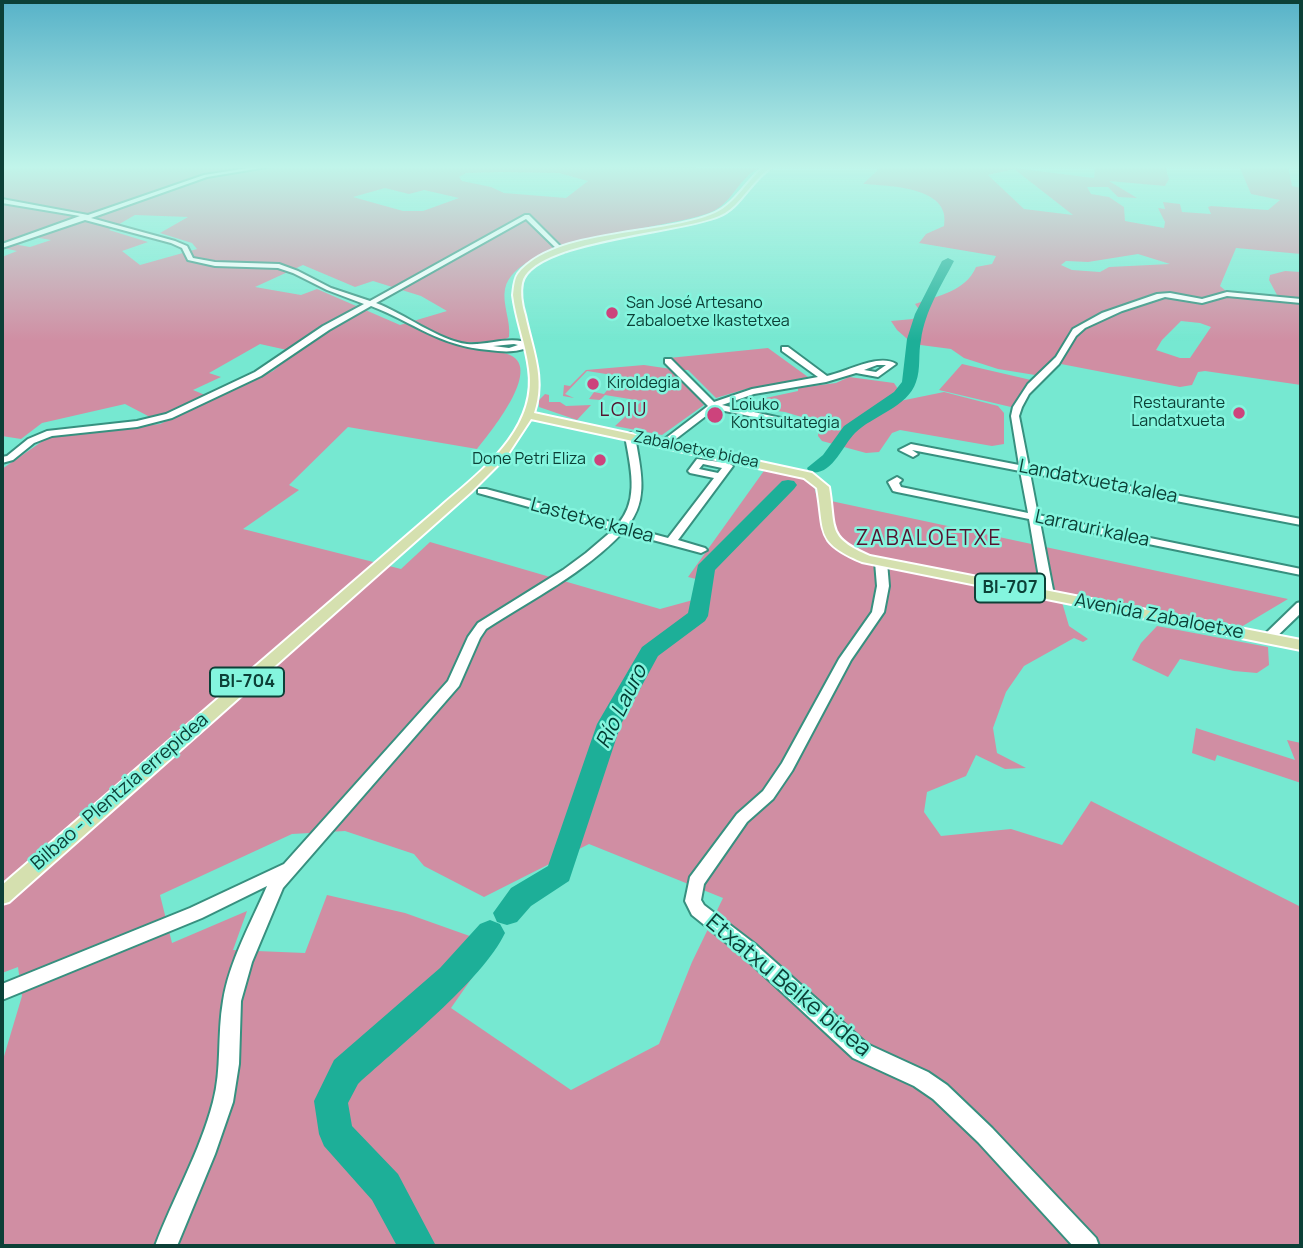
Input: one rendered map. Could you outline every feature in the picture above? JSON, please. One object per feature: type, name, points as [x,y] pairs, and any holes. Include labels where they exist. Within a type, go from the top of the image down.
[{"type":"main road","points":[[529,410],[534,389],[532,360],[517,299],[520,281],[532,266],[562,251],[592,242],[686,224]]},
{"type":"main road","points":[[520,281],[546,261],[576,248],[692,224]]},
{"type":"main road","name":"Zabaloetxe bidea","points":[[529,410],[553,420],[782,468]]},
{"type":"main road","name":"BI-704","points":[[515,437],[529,410]]},
{"type":"main road","points":[[515,437],[535,425],[553,420]]},
{"type":"main road","name":"Bilbao - Plentzia errepidea","points":[[2,896],[433,519],[490,466],[515,437]]},
{"type":"main road","name":"Avenida Zabaloetxe","points":[[782,468],[808,475],[824,487],[826,529],[836,543],[855,554],[881,562],[1301,645]]},
{"type":"street","points":[[2,246],[61,224]]},
{"type":"street","points":[[112,224],[185,247],[190,259],[199,262],[278,266],[370,304],[441,338],[467,346],[528,345]]},
{"type":"street","points":[[2,460],[10,458],[31,441],[50,433],[137,424],[169,416],[258,374],[326,328],[512,224]]},
{"type":"street","points":[[535,224],[562,251]]},
{"type":"street","points":[[1048,595],[1015,416],[1031,383],[1058,360],[1076,331],[1101,317],[1163,295],[1197,301],[1211,299],[1219,294],[1301,301]]},
{"type":"street","points":[[508,346],[520,335],[524,324]]},
{"type":"street","points":[[508,346],[525,353],[532,360]]},
{"type":"street","points":[[785,349],[826,379]]},
{"type":"street","points":[[668,361],[713,407],[805,426]]},
{"type":"street","points":[[666,443],[713,407],[746,393],[857,371]]},
{"type":"street","points":[[166,1246],[205,1154],[223,1102],[232,1001],[243,962],[276,884],[454,683],[474,637],[482,626],[608,543],[620,528],[635,506],[637,493],[630,436]]},
{"type":"street","name":"Landatxueta kalea","points":[[913,454],[904,450],[911,447],[1301,522]]},
{"type":"street","points":[[671,542],[720,477]]},
{"type":"street","name":"Larrauri kalea","points":[[897,480],[893,482],[897,489],[1301,572]]},
{"type":"street","name":"Lastetxe kalea","points":[[482,491],[701,550]]},
{"type":"street","name":"Etxatxu Beike bidea","points":[[881,562],[882,599],[874,618],[845,659],[787,767],[768,795],[742,818],[696,882],[693,901],[698,910],[749,950],[860,1051],[921,1079],[940,1092],[985,1135],[1088,1246]]},
{"type":"street","points":[[1268,638],[1301,606]]},
{"type":"street","points":[[2,992],[196,913],[288,868]]},
{"type":"shaded area","points":[[2,224],[119,224],[109,230],[148,242],[122,251],[140,265],[197,249],[192,243],[160,233],[175,224],[662,224],[563,247],[536,258],[515,272],[504,295],[509,337],[502,341],[462,343],[473,349],[510,355],[519,362],[517,387],[510,402],[477,449],[348,427],[289,485],[299,490],[243,529],[401,569],[430,542],[660,609],[704,597],[712,583],[688,577],[766,468],[808,479],[813,482],[817,498],[1288,599],[1241,627],[1059,592],[1069,626],[1088,639],[1083,642],[1074,638],[1024,666],[1006,692],[993,728],[997,753],[1026,768],[1005,769],[976,755],[966,776],[927,792],[924,812],[941,836],[1011,829],[1062,845],[1091,801],[1301,907],[1301,1246],[2,1246],[2,1063],[22,996],[18,967],[2,973],[2,469],[50,436],[160,424],[273,371],[296,352],[260,344],[209,373],[221,377],[193,390],[205,395],[164,414],[150,417],[125,404],[42,423],[21,439],[2,436],[2,257],[17,251],[3,248],[13,244],[30,247],[51,240],[22,235],[2,243]],"holes":[[[303,265],[355,287],[373,281],[421,296],[447,311],[400,325],[317,289],[301,295],[255,287]],[[345,831],[414,854],[424,866],[484,897],[589,844],[723,898],[692,962],[659,1044],[571,1090],[451,1008],[495,945],[405,913],[327,895],[305,953],[233,950],[247,911],[172,943],[160,895],[292,834]]]},
{"type":"shaded area","points":[[1143,224],[1164,228],[1165,224],[1301,224],[1301,254],[1236,248],[1220,286],[1226,291],[1275,297],[1277,295],[1269,280],[1270,275],[1285,271],[1301,272],[1301,385],[1205,371],[1198,372],[1192,385],[1180,387],[1061,364],[1035,375],[998,369],[964,358],[951,349],[913,344],[891,321],[913,319],[920,311],[915,304],[958,287],[976,267],[992,264],[996,256],[919,243],[926,234],[944,226]],"holes":[[[1138,254],[1170,264],[1109,267],[1100,272],[1072,270],[1061,265],[1066,261],[1088,262]],[[1181,321],[1211,327],[1190,358],[1180,358],[1156,350]]]},
{"type":"shaded area","points":[[768,348],[808,377],[716,398],[688,370],[681,370],[669,358]]},
{"type":"shaded area","points":[[962,364],[1031,380],[1011,407],[939,390]]},
{"type":"shaded area","points":[[644,365],[671,369],[704,405],[662,435],[615,426],[642,401],[605,395],[600,400],[589,399],[594,392],[604,394],[619,376],[587,371],[565,394],[574,398],[563,396],[564,385],[570,386],[586,370]]},
{"type":"shaded area","points":[[849,377],[894,383],[898,389],[895,397],[900,401],[944,392],[998,406],[1004,413],[1004,444],[992,446],[900,430],[892,433],[879,452],[866,453],[822,441],[818,436],[819,424],[815,421],[785,412],[739,406],[798,391],[798,388],[836,383]]},
{"type":"shaded area","points":[[545,394],[549,395],[549,402],[560,402],[566,406],[591,405],[577,420],[539,407],[539,400]]},
{"type":"shaded area","points":[[1157,626],[1268,647],[1269,665],[1257,673],[1234,671],[1180,659],[1168,677],[1132,660],[1141,643]]},
{"type":"shaded area","points":[[1196,728],[1295,760],[1287,740],[1301,743],[1301,783],[1217,755],[1215,761],[1192,753]]},
{"type":"waterway","name":"Río Lauro","points":[[815,468],[829,458],[850,429],[899,395],[909,383],[914,339],[921,314],[948,261]]},
{"type":"waterway","name":"Río Lauro","points":[[507,913],[521,897],[559,873],[609,724],[650,652],[698,616],[705,569],[788,485]]},
{"type":"waterway","name":"Río Lauro","points":[[417,1246],[385,1187],[336,1134],[331,1101],[346,1072],[451,978],[490,933]]},
{"type":"place","name":"San José Artesano Zabaloetxe Ikastetxea","points":[[612,313]]},
{"type":"place","name":"Kiroldegia","points":[[593,384]]},
{"type":"place","name":"Restaurante Landatxueta","points":[[1239,413]]},
{"type":"place","name":"Loiuko Kontsultategia","points":[[715,415]]},
{"type":"place","name":"Done Petri Eliza","points":[[600,460]]},
{"type":"district","name":"LOIU","points":[[624,411]]},
{"type":"district","name":"ZABALOETXE","points":[[929,539]]}]
